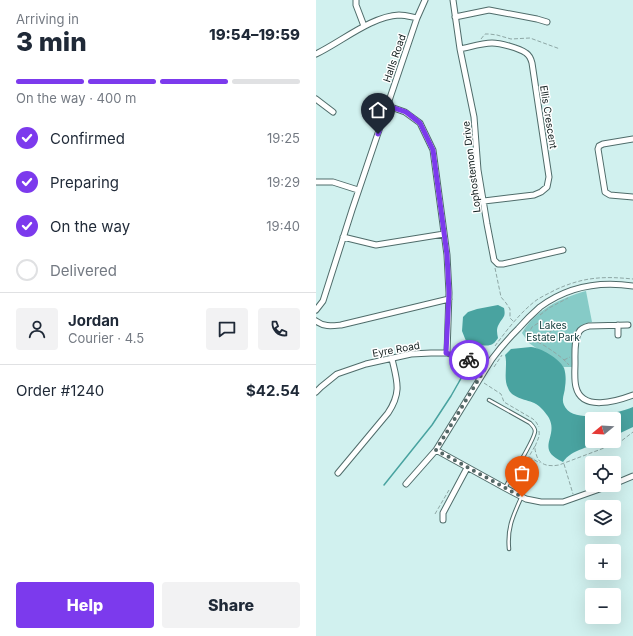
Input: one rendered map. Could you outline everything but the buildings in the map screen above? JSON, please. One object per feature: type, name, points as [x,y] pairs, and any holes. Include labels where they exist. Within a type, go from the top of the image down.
[{"type":"street","points":[[356,0],[356,5],[364,26]]},
{"type":"street","name":"Halls Road","points":[[316,310],[322,301],[358,190],[417,18],[425,0]]},
{"type":"street","name":"Lophostemon Drive","points":[[453,0],[460,49],[474,117],[478,170],[495,262],[498,264],[503,264],[562,250]]},
{"type":"street","points":[[455,17],[489,10],[547,22]]},
{"type":"street","points":[[316,54],[364,26],[389,16],[401,15],[417,18]]},
{"type":"street","name":"Ellis Crescent","points":[[460,49],[492,43],[501,44],[525,52],[532,63],[549,177],[547,187],[534,195],[484,201]]},
{"type":"street","points":[[316,99],[333,112]]},
{"type":"street","points":[[388,106],[406,112],[420,123],[433,150],[447,255],[449,299],[446,353]]},
{"type":"street","points":[[633,139],[603,144],[599,146],[598,149],[605,192],[633,197]]},
{"type":"street","points":[[316,182],[333,182],[358,190]]},
{"type":"street","points":[[343,237],[376,244],[444,234]]},
{"type":"street","points":[[406,484],[436,450],[486,367],[502,346],[533,313],[544,304],[569,291],[601,284],[633,286]]},
{"type":"street","points":[[316,321],[328,327],[341,325],[449,299]]},
{"type":"street","points":[[618,325],[618,335]]},
{"type":"street","points":[[628,325],[589,326],[580,331],[576,343],[576,387],[582,398],[594,403],[608,402],[633,395]]},
{"type":"street","name":"Eyre Road","points":[[316,392],[321,386],[337,374],[366,364],[411,354],[446,353],[486,367]]},
{"type":"street","points":[[338,473],[388,413],[394,403],[398,388],[392,359]]},
{"type":"street","points":[[436,450],[522,497],[541,502],[563,502],[593,492]]},
{"type":"street","points":[[443,520],[443,513],[467,468]]},
{"type":"street","points":[[621,481],[633,476]]},
{"type":"lane","points":[[489,400],[530,423],[534,427],[535,431],[532,441],[505,488]]},
{"type":"lane","points":[[509,549],[508,535],[511,522],[522,497]]},
{"type":"path","points":[[480,41],[485,34],[493,34],[511,39],[530,38],[560,49]]},
{"type":"path","points":[[495,266],[501,297],[510,311],[510,318],[514,322]]},
{"type":"path","points":[[537,317],[549,308],[571,297]]},
{"type":"path","points":[[528,335],[532,327],[543,320],[552,330],[540,343]]},
{"type":"path","points":[[525,330],[532,340],[545,346]]},
{"type":"path","points":[[492,369],[503,354]]},
{"type":"path","points":[[564,360],[570,357]]},
{"type":"path","points":[[484,383],[501,394],[504,402],[527,415],[539,426],[540,434],[535,448],[536,457],[541,463]]},
{"type":"path","points":[[529,457],[547,466],[563,464],[620,442],[633,432]]},
{"type":"path","points":[[512,486],[536,446]]},
{"type":"path","points":[[563,464],[573,493],[570,495]]},
{"type":"path","points":[[435,514],[451,486]]},
{"type":"green space","name":"Lakes Estate Park","points":[[586,291],[592,322],[584,324],[575,333],[573,346],[573,367],[563,367],[529,343],[522,333],[527,325],[541,311],[567,297]]},
{"type":"shaded area","points":[[498,305],[504,308],[505,313],[497,328],[498,338],[495,342],[491,345],[485,346],[466,341],[462,331],[463,317],[468,312]]},
{"type":"shaded area","points":[[531,347],[540,349],[562,364],[564,368],[566,380],[563,400],[564,405],[569,411],[576,415],[585,416],[585,448],[571,454],[563,462],[554,457],[548,447],[551,425],[548,416],[542,408],[532,402],[516,397],[510,392],[507,384],[505,355],[511,349]]},
{"type":"shaded area","points":[[633,407],[633,427],[621,433],[621,412],[617,412]]},
{"type":"waterway","points":[[474,354],[477,344]]},
{"type":"waterway","points":[[384,485],[432,425],[468,366]]},
{"type":"way so far","points":[[469,360],[486,367],[436,450],[522,497]]},
{"type":"route","points":[[378,134],[388,106],[406,112],[420,123],[433,150],[447,255],[449,293],[446,353],[469,360]]}]
